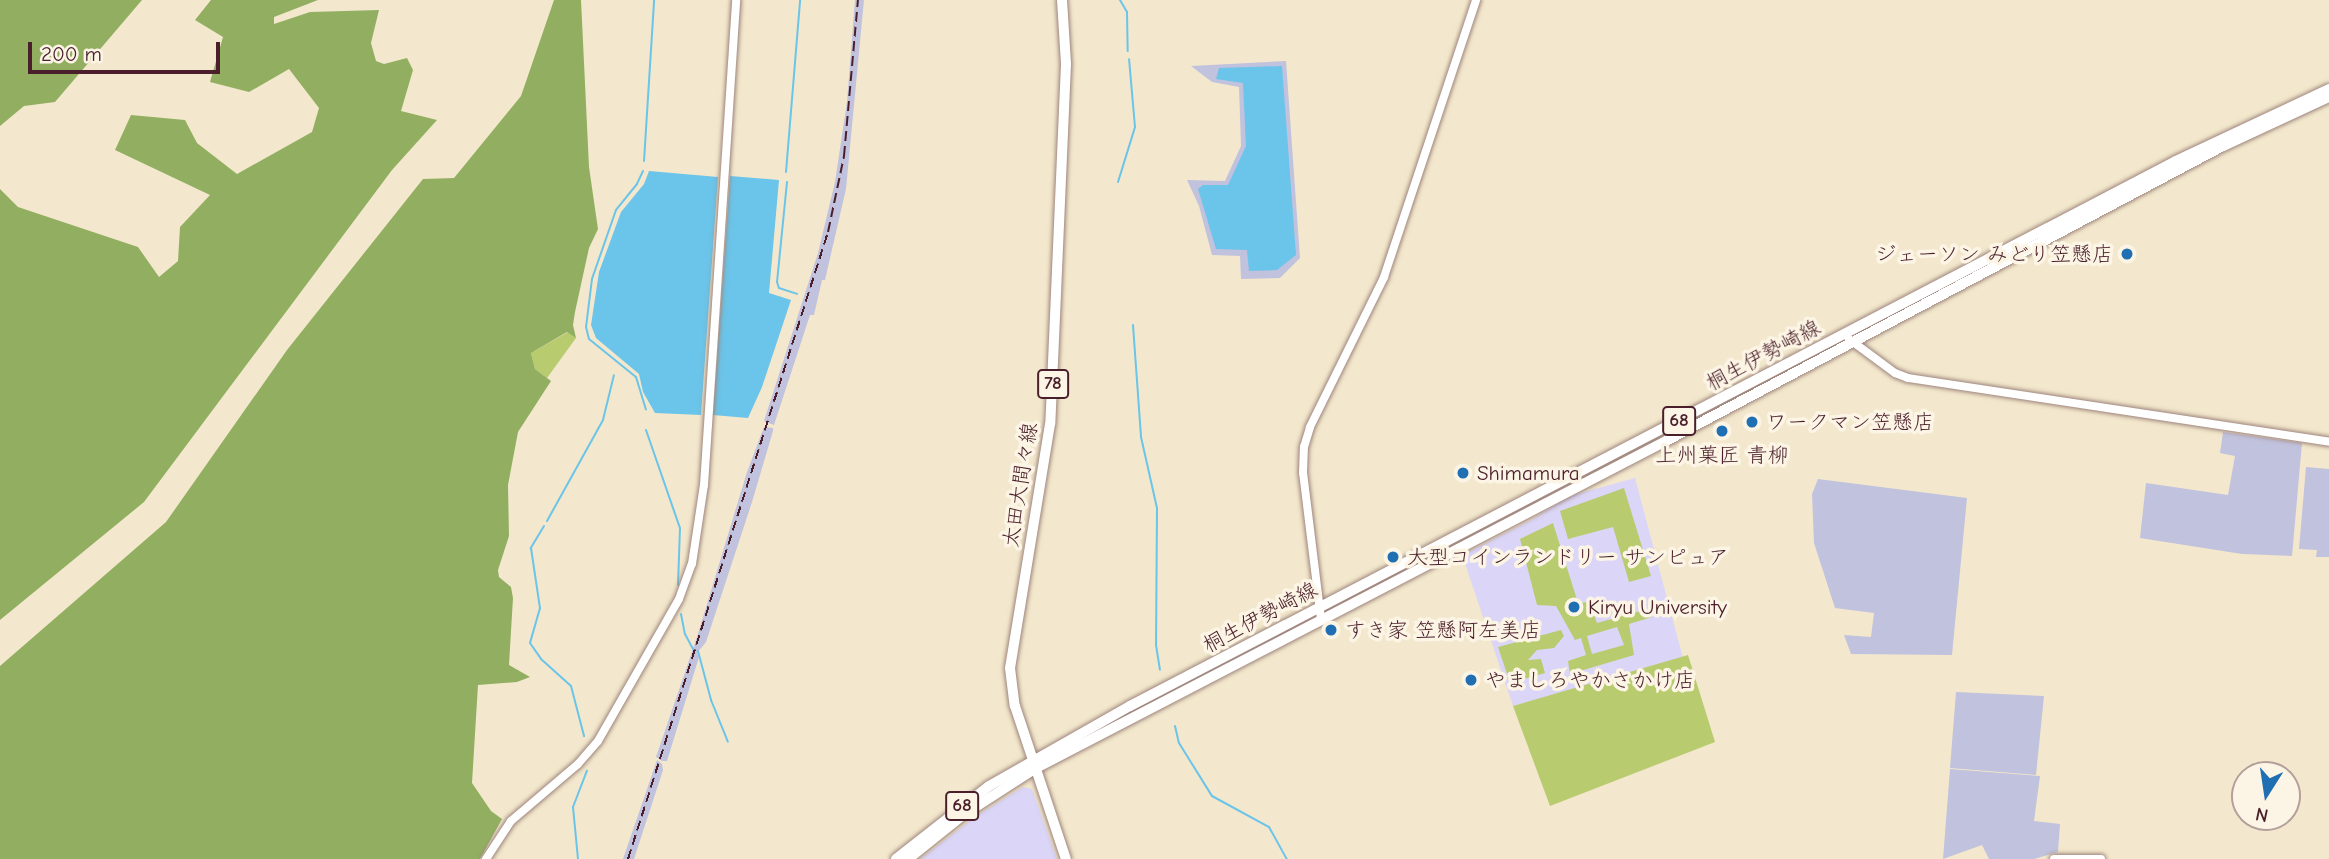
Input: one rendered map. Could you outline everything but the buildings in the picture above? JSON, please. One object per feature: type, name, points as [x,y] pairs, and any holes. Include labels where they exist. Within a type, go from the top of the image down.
[{"type":"main road","name":"太田大間々線","points":[[1062,0],[1066,64],[1051,425],[1010,668],[1015,705],[1066,859]]},
{"type":"main road","name":"桐生伊勢崎線","points":[[1849,338],[2176,161],[2329,89]]},
{"type":"main road","name":"桐生伊勢崎線","points":[[908,859],[963,815],[1035,764],[1130,706],[1320,613],[2223,146],[2329,97]]},
{"type":"main road","name":"桐生伊勢崎線","points":[[896,859],[989,786],[1035,764]]},
{"type":"street","points":[[485,859],[511,821],[578,764],[598,741],[678,599],[692,565],[704,485],[736,0]]},
{"type":"street","points":[[1320,613],[1303,473],[1304,447],[1310,427],[1381,284],[1476,0]]},
{"type":"street","points":[[1849,338],[1895,373],[1908,378],[2329,442]]},
{"type":"street","points":[[2054,859],[2101,859]]},
{"type":"shaded area","points":[[855,0],[864,0],[846,189],[825,280],[822,280],[814,315],[810,315],[774,425],[764,421],[818,253],[835,182],[847,102]]},
{"type":"shaded area","points":[[1286,61],[1300,258],[1280,278],[1241,279],[1240,256],[1212,255],[1199,206],[1187,180],[1225,181],[1241,146],[1239,87],[1212,82],[1191,66]]},
{"type":"shaded area","points":[[764,427],[773,428],[773,431],[752,502],[706,642],[697,653],[699,657],[667,761],[662,761],[656,757],[697,637],[747,472]]},
{"type":"shaded area","points":[[2223,432],[2302,443],[2292,556],[2242,554],[2140,538],[2146,483],[2228,495],[2235,456],[2220,453]]},
{"type":"shaded area","points":[[2306,467],[2329,469],[2329,557],[2316,557],[2317,550],[2299,549]]},
{"type":"shaded area","name":"Kiryu University","points":[[1635,478],[1683,658],[1513,706],[1462,555],[1531,520],[1569,496]]},
{"type":"shaded area","points":[[1818,479],[1967,498],[1952,655],[1851,654],[1844,635],[1871,637],[1874,613],[1835,608],[1814,543],[1812,494]]},
{"type":"shaded area","points":[[1956,692],[2044,696],[2036,775],[1950,768]]},
{"type":"shaded area","points":[[657,760],[662,764],[663,770],[634,859],[623,859]]},
{"type":"shaded area","points":[[1950,769],[2040,776],[2034,821],[2060,824],[2058,852],[2034,859],[1989,859],[1982,845],[1943,859]]},
{"type":"shaded area","points":[[1023,787],[1032,789],[1057,859],[920,859],[976,816]]},
{"type":"green space","points":[[0,0],[142,0],[55,102],[24,106],[0,126]]},
{"type":"green space","points":[[211,0],[318,0],[274,17],[274,24],[310,12],[379,10],[371,43],[376,61],[384,64],[407,58],[413,70],[401,111],[437,120],[392,170],[144,502],[0,620],[0,189],[18,207],[138,247],[159,277],[178,261],[180,227],[210,195],[115,150],[131,115],[185,120],[197,143],[237,174],[312,132],[319,108],[289,69],[249,92],[210,82],[223,37],[195,20]]},
{"type":"green space","points":[[554,0],[581,0],[589,167],[598,229],[589,248],[575,312],[573,325],[576,338],[567,332],[531,353],[535,369],[551,381],[518,432],[508,485],[509,536],[498,570],[499,577],[511,587],[513,598],[509,665],[530,677],[517,682],[478,685],[472,783],[491,811],[502,819],[480,859],[0,859],[0,666],[166,522],[287,350],[423,179],[454,178],[521,96]]},
{"type":"green space","points":[[568,332],[576,338],[547,378],[535,369],[531,353]]},
{"type":"green space","points":[[1624,488],[1651,576],[1629,582],[1613,527],[1568,539],[1560,511]]},
{"type":"green space","points":[[1553,523],[1578,603],[1589,602],[1597,623],[1651,608],[1652,617],[1629,624],[1634,655],[1570,674],[1568,661],[1586,655],[1581,638],[1575,640],[1556,606],[1537,605],[1520,539]],"holes":[[[1617,627],[1624,645],[1592,654],[1587,636]]]},
{"type":"green space","points":[[1561,630],[1564,636],[1554,648],[1537,650],[1528,660],[1541,659],[1545,673],[1510,683],[1498,647]]},
{"type":"green space","points":[[1688,655],[1715,742],[1550,806],[1513,706]]},
{"type":"water","points":[[1282,66],[1296,255],[1277,270],[1249,271],[1247,250],[1216,249],[1198,189],[1203,185],[1228,185],[1246,146],[1243,83],[1216,79],[1219,68]]},
{"type":"water","points":[[649,171],[718,177],[701,415],[655,413],[643,392],[639,374],[596,338],[591,325],[599,272],[621,212],[644,184]]},
{"type":"water","points":[[730,176],[779,180],[769,293],[791,300],[762,387],[748,418],[713,415]]},
{"type":"waterway","points":[[644,161],[654,0]]},
{"type":"waterway","points":[[786,172],[800,0]]},
{"type":"waterway","points":[[1120,0],[1127,12],[1128,51]]},
{"type":"waterway","points":[[1118,182],[1135,127],[1129,59]]},
{"type":"waterway","points":[[643,171],[637,184],[616,210],[592,279],[586,327],[589,339],[636,377],[646,410]]},
{"type":"waterway","points":[[787,182],[777,282],[779,288],[797,294]]},
{"type":"waterway","points":[[1133,325],[1141,437],[1157,508],[1156,645],[1160,670]]},
{"type":"waterway","points":[[547,521],[603,420],[614,375]]},
{"type":"waterway","points":[[646,430],[680,528],[678,585]]},
{"type":"waterway","points":[[544,526],[531,548],[540,608],[530,643],[541,659],[571,686],[584,736]]},
{"type":"waterway","points":[[681,614],[685,634],[693,649]]},
{"type":"waterway","points":[[698,651],[711,700],[728,742]]},
{"type":"waterway","points":[[1175,726],[1179,743],[1212,796],[1269,827],[1287,859]]},
{"type":"waterway","points":[[578,859],[573,807],[587,771]]},
{"type":"railway","points":[[628,859],[828,232],[844,156],[858,0]]},
{"type":"place","name":"ジェーソン みどり笠懸店","points":[[2127,254]]},
{"type":"place","name":"ワークマン笠懸店","points":[[1752,422]]},
{"type":"place","name":"上州菓匠 青柳","points":[[1722,431]]},
{"type":"place","name":"Shimamura","points":[[1463,473]]},
{"type":"place","name":"大型コインランドリー サンピュア","points":[[1393,557]]},
{"type":"place","name":"Kiryu University","points":[[1574,607]]},
{"type":"place","name":"すき家 笠懸阿左美店","points":[[1331,630]]},
{"type":"place","name":"やましろやかさかけ店","points":[[1471,680]]}]
